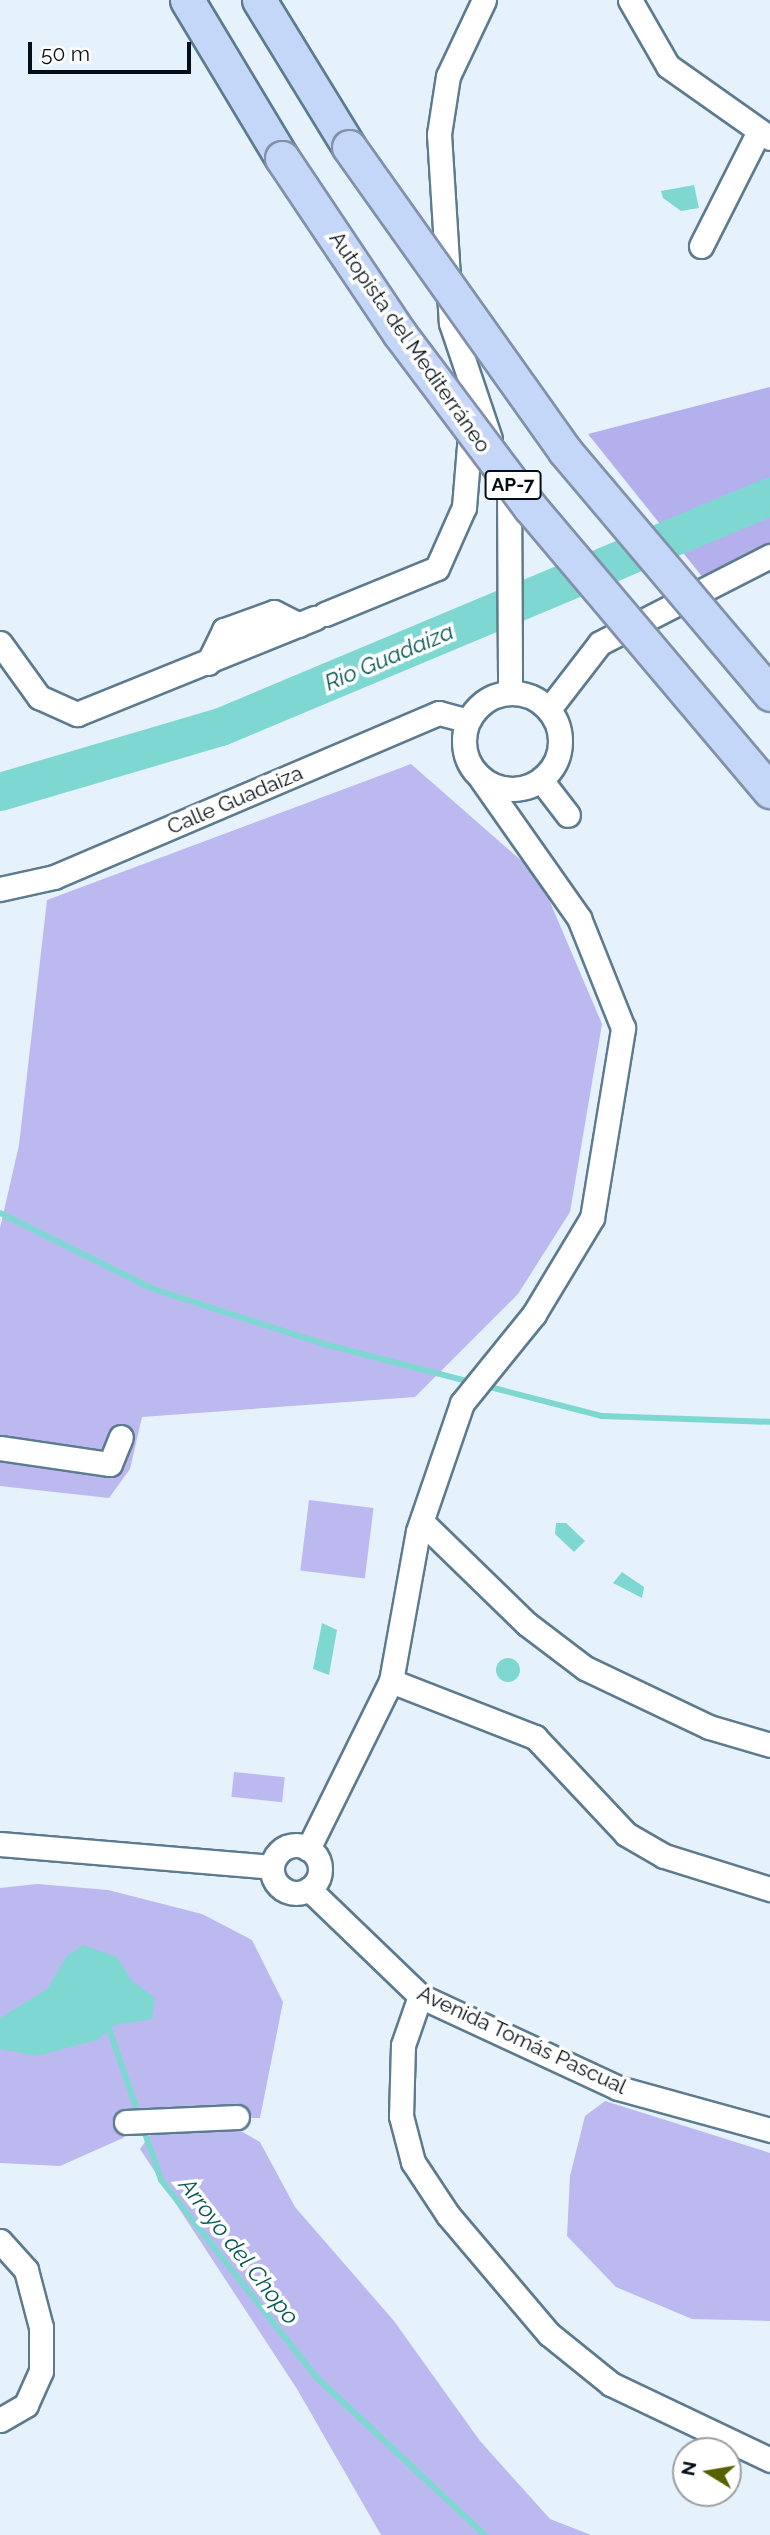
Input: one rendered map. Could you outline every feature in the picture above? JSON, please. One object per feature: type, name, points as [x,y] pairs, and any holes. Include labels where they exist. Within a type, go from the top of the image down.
[{"type":"highway","name":"Autopista del Mediterráneo","points":[[187,0],[282,158],[400,334],[530,507],[770,791]]},
{"type":"highway","name":"AP-7","points":[[259,0],[349,147],[565,451],[770,694]]},
{"type":"street","points":[[484,0],[448,76],[439,134],[452,323],[473,398],[513,493],[513,571],[507,667],[510,692]]},
{"type":"street","points":[[630,0],[668,66],[764,135],[701,246]]},
{"type":"street","points":[[0,643],[39,697],[77,714],[437,568],[464,507],[473,398]]},
{"type":"street","points":[[549,709],[600,643],[770,556]]},
{"type":"street","points":[[308,1849],[391,1681],[422,1522],[463,1404],[534,1314],[592,1217],[623,1028],[579,918],[465,753],[468,721],[485,701],[510,692],[549,709]]},
{"type":"street","points":[[482,780],[512,790],[541,780],[559,746],[549,709]]},
{"type":"street","name":"Calle Guadaiza","points":[[0,889],[54,877],[439,713],[468,721]]},
{"type":"street","points":[[541,780],[568,815]]},
{"type":"street","points":[[0,1448],[110,1464],[121,1437]]},
{"type":"street","points":[[422,1522],[527,1624],[585,1668],[709,1727],[770,1745]]},
{"type":"street","points":[[391,1681],[535,1737],[626,1833],[664,1856],[770,1889]]},
{"type":"street","points":[[0,1844],[272,1867]]},
{"type":"street","points":[[272,1867],[285,1848],[308,1849]]},
{"type":"street","points":[[272,1867],[287,1892],[309,1889],[320,1869],[308,1849]]},
{"type":"street","name":"Avenida Tomás Pascual","points":[[309,1889],[420,1996],[618,2088],[770,2130]]},
{"type":"street","points":[[420,1996],[403,2045],[401,2116],[413,2162],[448,2215],[549,2334],[611,2384],[770,2460]]},
{"type":"street","points":[[127,2122],[237,2117]]},
{"type":"street","points":[[0,2241],[26,2270],[41,2327],[41,2371],[26,2404],[0,2420]]},
{"type":"shaded area","points":[[694,185],[699,208],[681,211],[663,198],[661,191]]},
{"type":"shaded area","points":[[770,387],[770,556],[708,584],[588,434]]},
{"type":"shaded area","points":[[411,764],[539,876],[602,1024],[570,1212],[518,1294],[415,1397],[142,1417],[130,1469],[109,1498],[0,1486],[0,1228],[19,1145],[47,900]]},
{"type":"shaded area","points":[[309,1500],[374,1508],[365,1578],[300,1570]]},
{"type":"shaded area","points":[[556,1523],[566,1523],[585,1541],[574,1552],[555,1534]]},
{"type":"shaded area","points":[[622,1572],[644,1587],[642,1598],[613,1583]]},
{"type":"shaded area","points":[[322,1623],[337,1630],[329,1675],[313,1669]]},
{"type":"shaded area","points":[[508,1658],[517,1661],[520,1670],[517,1679],[508,1682],[499,1679],[496,1670],[499,1661]]},
{"type":"shaded area","points":[[234,1772],[285,1777],[282,1802],[231,1797]]},
{"type":"shaded area","points":[[37,1884],[108,1890],[202,1914],[252,1940],[283,2002],[260,2118],[149,2116],[123,2138],[60,2166],[0,2163],[0,1888]]},
{"type":"shaded area","points":[[83,1945],[117,1957],[131,1980],[155,1998],[152,2019],[115,2025],[97,2040],[37,2056],[0,2049],[0,2018],[47,1989],[67,1956]]},
{"type":"shaded area","points":[[605,2101],[770,2153],[770,2321],[692,2319],[616,2287],[567,2236],[570,2176],[585,2116]]},
{"type":"shaded area","points":[[232,2126],[260,2142],[295,2207],[394,2321],[480,2441],[550,2519],[591,2535],[381,2535],[297,2389],[140,2149],[155,2128]]},
{"type":"waterway","name":"Rio Guadaiza","points":[[0,792],[221,727],[770,497]]},
{"type":"waterway","points":[[0,1213],[153,1289],[324,1344],[471,1382]]},
{"type":"waterway","points":[[482,1385],[602,1416],[770,1422]]},
{"type":"waterway","name":"Arroyo del Chopo","points":[[107,2023],[161,2180],[316,2377],[485,2535]]}]
